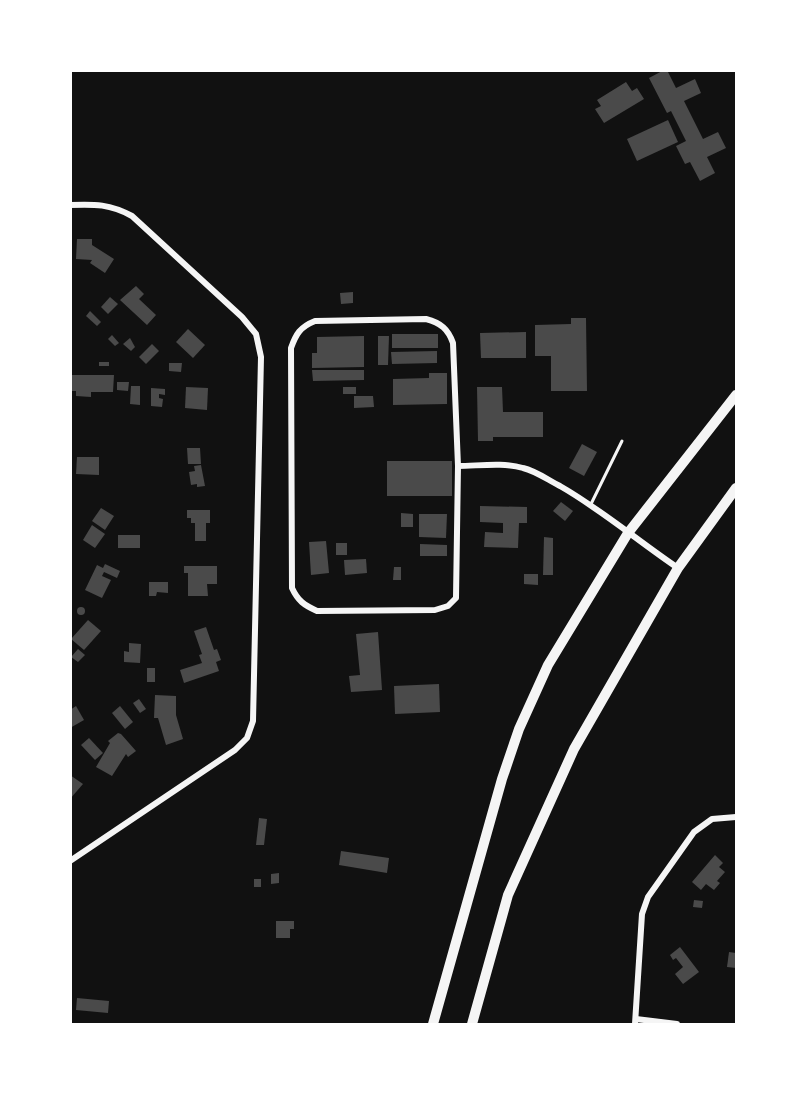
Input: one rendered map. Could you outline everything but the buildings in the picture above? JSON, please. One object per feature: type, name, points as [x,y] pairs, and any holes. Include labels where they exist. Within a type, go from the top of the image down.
[{"type":"highway","points":[[433,1024],[502,779],[519,729],[548,665],[627,533],[736,395]]},
{"type":"highway","points":[[472,1024],[508,894],[574,748],[678,568],[736,488]]},
{"type":"street","points":[[70,204],[116,207],[132,216],[242,317],[256,334],[261,357],[253,721],[247,738],[235,750],[70,861]]},
{"type":"street","points":[[426,319],[439,323],[449,332],[453,343],[458,466],[456,598],[448,606],[435,610],[317,611],[304,606],[297,599],[292,588],[291,509],[291,348],[302,326],[315,321],[426,319]]},
{"type":"street","points":[[458,466],[522,467],[536,473],[591,504],[627,533],[678,568]]},
{"type":"street","points":[[676,1024],[635,1022],[642,914],[648,897],[694,832],[712,819],[736,817]]},
{"type":"lane","points":[[591,504],[622,441]]}]
